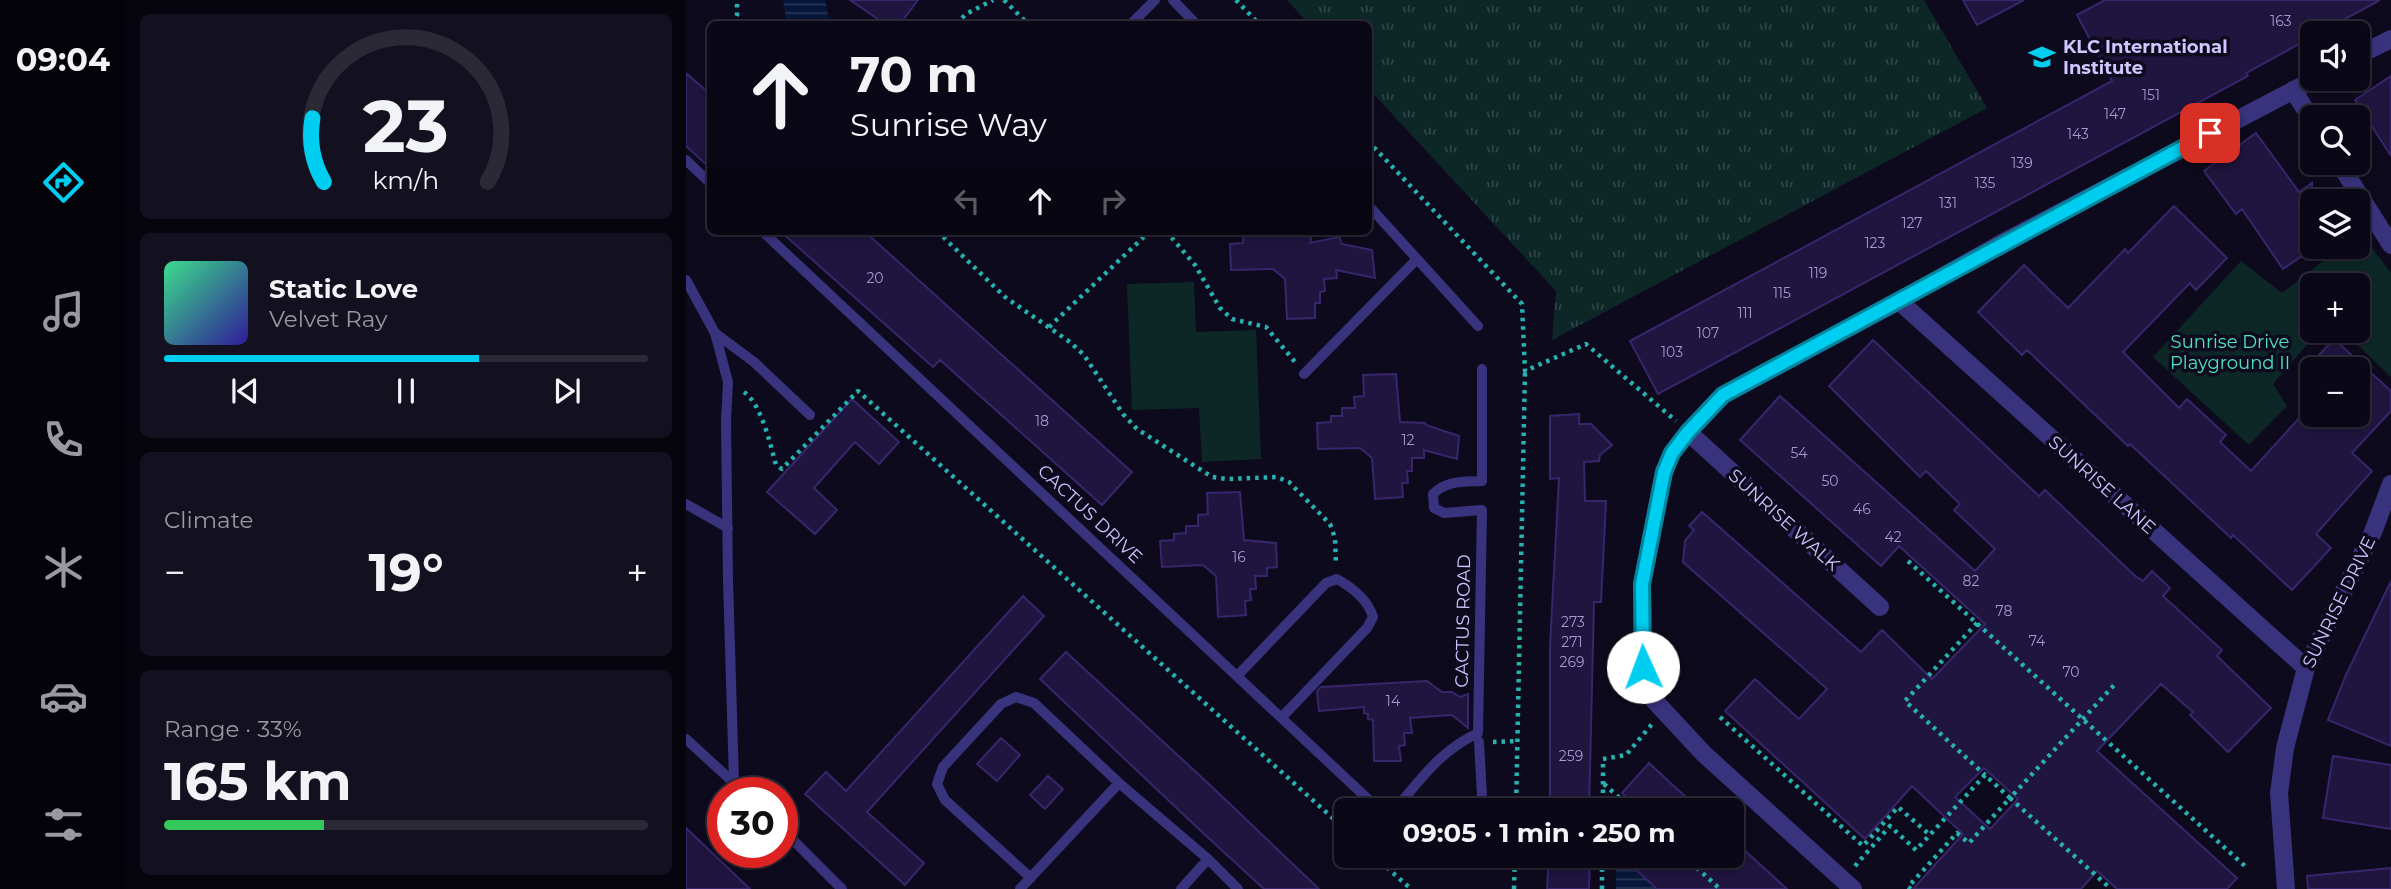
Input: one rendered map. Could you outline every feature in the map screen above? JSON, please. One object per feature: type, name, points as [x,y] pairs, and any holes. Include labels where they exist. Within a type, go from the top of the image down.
[{"type":"street","points":[[2370,50],[2391,39]]},
{"type":"street","points":[[1850,881],[1704,754],[1650,696],[1643,667],[1642,584],[1664,472],[1672,453],[1723,395],[2000,244],[2300,86]]},
{"type":"street","points":[[2293,90],[2302,105]]},
{"type":"street","points":[[2347,175],[2391,245]]},
{"type":"street","name":"SUNRISE LANE","points":[[1899,301],[2306,668]]},
{"type":"street","name":"SUNRISE WALK","points":[[1688,432],[1880,607]]},
{"type":"street","name":"SUNRISE DRIVE","points":[[2286,889],[2279,793],[2285,748],[2306,668],[2373,532],[2391,484]]},
{"type":"lane","points":[[1134,21],[1155,0]]},
{"type":"lane","points":[[1173,0],[1193,21]]},
{"type":"lane","points":[[686,160],[707,180]]},
{"type":"lane","points":[[1372,209],[1478,326]]},
{"type":"lane","name":"CACTUS DRIVE","points":[[766,235],[1367,798]]},
{"type":"lane","points":[[1304,374],[1417,259]]},
{"type":"lane","points":[[686,280],[715,333],[728,382],[728,528],[734,777]]},
{"type":"lane","points":[[715,333],[754,362],[810,415]]},
{"type":"lane","name":"CACTUS ROAD","points":[[1478,738],[1482,510],[1444,513],[1434,508],[1433,494],[1449,483],[1482,481],[1482,369]]},
{"type":"lane","points":[[686,504],[728,528]]},
{"type":"lane","points":[[1238,675],[1326,583],[1337,579],[1347,584],[1370,606],[1373,617],[1367,628],[1282,717]]},
{"type":"lane","points":[[1031,878],[945,800],[937,784],[943,767],[1001,704],[1016,697],[1034,703],[1238,889]]},
{"type":"lane","points":[[1407,798],[1440,757],[1457,743],[1478,738],[1481,798]]},
{"type":"lane","points":[[686,739],[729,777]]},
{"type":"lane","points":[[1020,889],[1119,783]]},
{"type":"lane","points":[[798,845],[842,889]]},
{"type":"lane","points":[[1181,889],[1208,859]]},
{"type":"path","points":[[735,21],[737,0]]},
{"type":"path","points":[[959,21],[966,14],[993,0]]},
{"type":"path","points":[[1004,0],[1025,21]]},
{"type":"path","points":[[1236,0],[1256,21]]},
{"type":"path","points":[[1372,145],[1521,304],[1525,371],[1516,798]]},
{"type":"path","points":[[941,235],[1005,297],[1084,355],[1129,421],[1167,450],[1212,477],[1277,477],[1289,482],[1330,524],[1335,538],[1337,579]]},
{"type":"path","points":[[1049,327],[1146,235]]},
{"type":"path","points":[[1169,235],[1195,265],[1220,308],[1232,319],[1266,327],[1304,374]]},
{"type":"path","points":[[1525,371],[1586,344],[1688,432]]},
{"type":"path","points":[[728,382],[749,396],[764,423],[776,465],[782,469],[858,391],[1334,819]]},
{"type":"path","points":[[1908,561],[2246,867]]},
{"type":"path","points":[[1977,623],[1905,701],[2108,888]]},
{"type":"path","points":[[1911,889],[1909,887],[1957,833],[1969,843],[2116,683]]},
{"type":"path","points":[[1720,717],[1863,846],[1898,807],[1930,835]]},
{"type":"path","points":[[1603,798],[1603,759],[1626,755],[1653,720],[1663,729]]},
{"type":"path","points":[[1478,738],[1517,741]]},
{"type":"path","points":[[1850,881],[1890,827],[1916,850],[1985,775]]},
{"type":"path","points":[[1603,783],[1620,798]]},
{"type":"path","points":[[1387,868],[1411,889]]},
{"type":"path","points":[[1514,889],[1515,868]]},
{"type":"path","points":[[1602,868],[1602,889]]},
{"type":"path","points":[[1697,868],[1720,889]]},
{"type":"green space","points":[[1287,0],[1924,0],[1987,108],[1552,340],[1556,291],[1372,92],[1372,21],[1306,21]]},
{"type":"green space","name":"Sunrise Drive Playground II","points":[[2370,245],[2391,273],[2391,377],[2356,343],[2370,343],[2370,273],[2308,273],[2326,259],[2370,259]]},
{"type":"green space","name":"Sunrise Drive Playground II","points":[[2241,261],[2282,293],[2300,279],[2300,343],[2309,343],[2273,384],[2287,406],[2249,445],[2153,357]]},
{"type":"green space","points":[[1194,282],[1196,332],[1256,330],[1261,459],[1202,462],[1199,408],[1132,410],[1127,284]]},
{"type":"water","points":[[783,0],[825,0],[829,21],[786,21]]},
{"type":"water","points":[[1634,868],[1657,889],[1616,889],[1616,869]]},
{"type":"building","points":[[850,0],[918,0],[902,21],[881,21]]},
{"type":"building","points":[[1963,0],[2024,0],[1977,25]]},
{"type":"building","points":[[2105,0],[2380,0],[2341,21],[2300,21],[2300,44],[2246,73],[2248,76],[1658,394],[1630,341],[2112,81],[2077,15]]},
{"type":"building","points":[[686,73],[707,91],[707,165],[686,146]]},
{"type":"building","points":[[2391,76],[2391,156],[2370,123],[2370,105],[2358,105],[2355,100]]},
{"type":"building","points":[[2256,133],[2300,191],[2300,257],[2283,269],[2242,209],[2236,214],[2204,171]]},
{"type":"building","points":[[2174,206],[2227,258],[2196,290],[2190,283],[2123,352],[2179,408],[2187,399],[2226,435],[2220,442],[2251,471],[2300,417],[2300,427],[2370,427],[2370,372],[2391,391],[2391,411],[2352,453],[2372,471],[2316,534],[2331,548],[2292,590],[2233,535],[2231,538],[2130,444],[2128,446],[2027,350],[2022,355],[1978,312],[2024,265],[2068,308],[2125,249],[2128,253]]},
{"type":"building","points":[[784,235],[868,235],[1132,472],[1102,505],[940,360],[933,367]]},
{"type":"building","points":[[1312,235],[1310,243],[1339,237],[1342,244],[1372,250],[1375,278],[1336,270],[1337,278],[1324,279],[1325,291],[1320,292],[1320,303],[1315,303],[1315,318],[1287,319],[1285,279],[1273,269],[1231,270],[1230,244],[1243,243],[1243,236]]},
{"type":"building","points":[[1873,340],[2039,496],[2045,490],[2134,575],[2143,581],[2152,571],[2170,588],[2163,596],[2222,650],[2217,656],[2271,708],[2228,752],[2190,715],[2193,712],[2161,684],[2097,751],[2237,878],[2227,889],[2117,889],[2097,871],[2081,889],[1913,889],[1963,834],[1912,786],[1865,839],[1725,711],[1755,679],[1799,719],[1827,689],[1683,562],[1685,541],[1694,530],[1689,526],[1702,512],[1861,652],[1882,630],[1932,679],[1985,624],[1899,546],[1881,566],[1740,440],[1780,396],[1975,571],[1995,549],[1954,510],[1960,504],[1926,471],[1920,477],[1829,386]],"holes":[[[1984,768],[2018,799],[1990,829],[1955,797]]]},
{"type":"building","points":[[2330,343],[2338,343],[2354,357],[2317,357]]},
{"type":"building","points":[[1396,374],[1400,422],[1425,423],[1459,436],[1457,459],[1424,450],[1424,458],[1412,458],[1412,471],[1407,471],[1408,483],[1402,483],[1403,497],[1375,499],[1372,458],[1360,448],[1318,449],[1317,423],[1331,422],[1331,416],[1342,416],[1342,408],[1355,408],[1354,397],[1364,396],[1363,375]]},
{"type":"building","points":[[852,399],[899,442],[879,464],[855,442],[814,488],[837,510],[815,534],[767,492]]},
{"type":"building","points":[[1579,414],[1579,424],[1591,424],[1612,445],[1600,455],[1599,461],[1584,462],[1585,501],[1606,501],[1601,602],[1594,602],[1589,798],[1550,798],[1550,646],[1559,478],[1550,479],[1550,416]]},
{"type":"building","points":[[1240,492],[1244,540],[1276,543],[1277,567],[1267,568],[1267,576],[1255,576],[1256,589],[1250,589],[1251,600],[1245,601],[1246,615],[1218,617],[1216,576],[1203,565],[1162,567],[1160,541],[1174,540],[1174,534],[1186,533],[1186,526],[1198,526],[1198,515],[1208,514],[1207,493]]},
{"type":"building","points":[[2391,581],[2391,746],[2328,720],[2346,675]]},
{"type":"building","points":[[1023,596],[1044,616],[867,812],[924,863],[905,885],[805,794],[826,772],[846,791]]},
{"type":"building","points":[[1066,652],[1319,889],[1264,889],[1202,832],[1040,679]]},
{"type":"building","points":[[1427,681],[1442,692],[1452,692],[1460,697],[1468,694],[1468,728],[1452,715],[1410,718],[1412,733],[1404,733],[1405,745],[1399,746],[1401,761],[1374,761],[1373,720],[1368,719],[1364,707],[1319,711],[1317,691],[1321,687]]},
{"type":"building","points":[[1001,738],[1020,755],[997,781],[977,764]]},
{"type":"building","points":[[2333,756],[2391,765],[2391,829],[2323,818]]},
{"type":"building","points":[[1649,763],[1688,798],[1627,798],[1622,793]]},
{"type":"building","points":[[1048,776],[1063,789],[1045,809],[1030,795]]},
{"type":"building","points":[[686,828],[707,848],[707,868],[728,868],[750,889],[686,889]]},
{"type":"building","points":[[1744,850],[1787,889],[1657,889],[1634,868],[1744,868]]},
{"type":"building","points":[[1548,868],[1590,868],[1589,889],[1547,889]]},
{"type":"building","points":[[2391,868],[2391,889],[2308,889],[2307,876]]},
{"type":"place","name":"KLC International Institute","points":[[2042,57]]},
{"type":"route","points":[[1643,667],[1642,584],[1664,472],[1672,453],[1688,432],[1723,395],[2210,133]]}]
